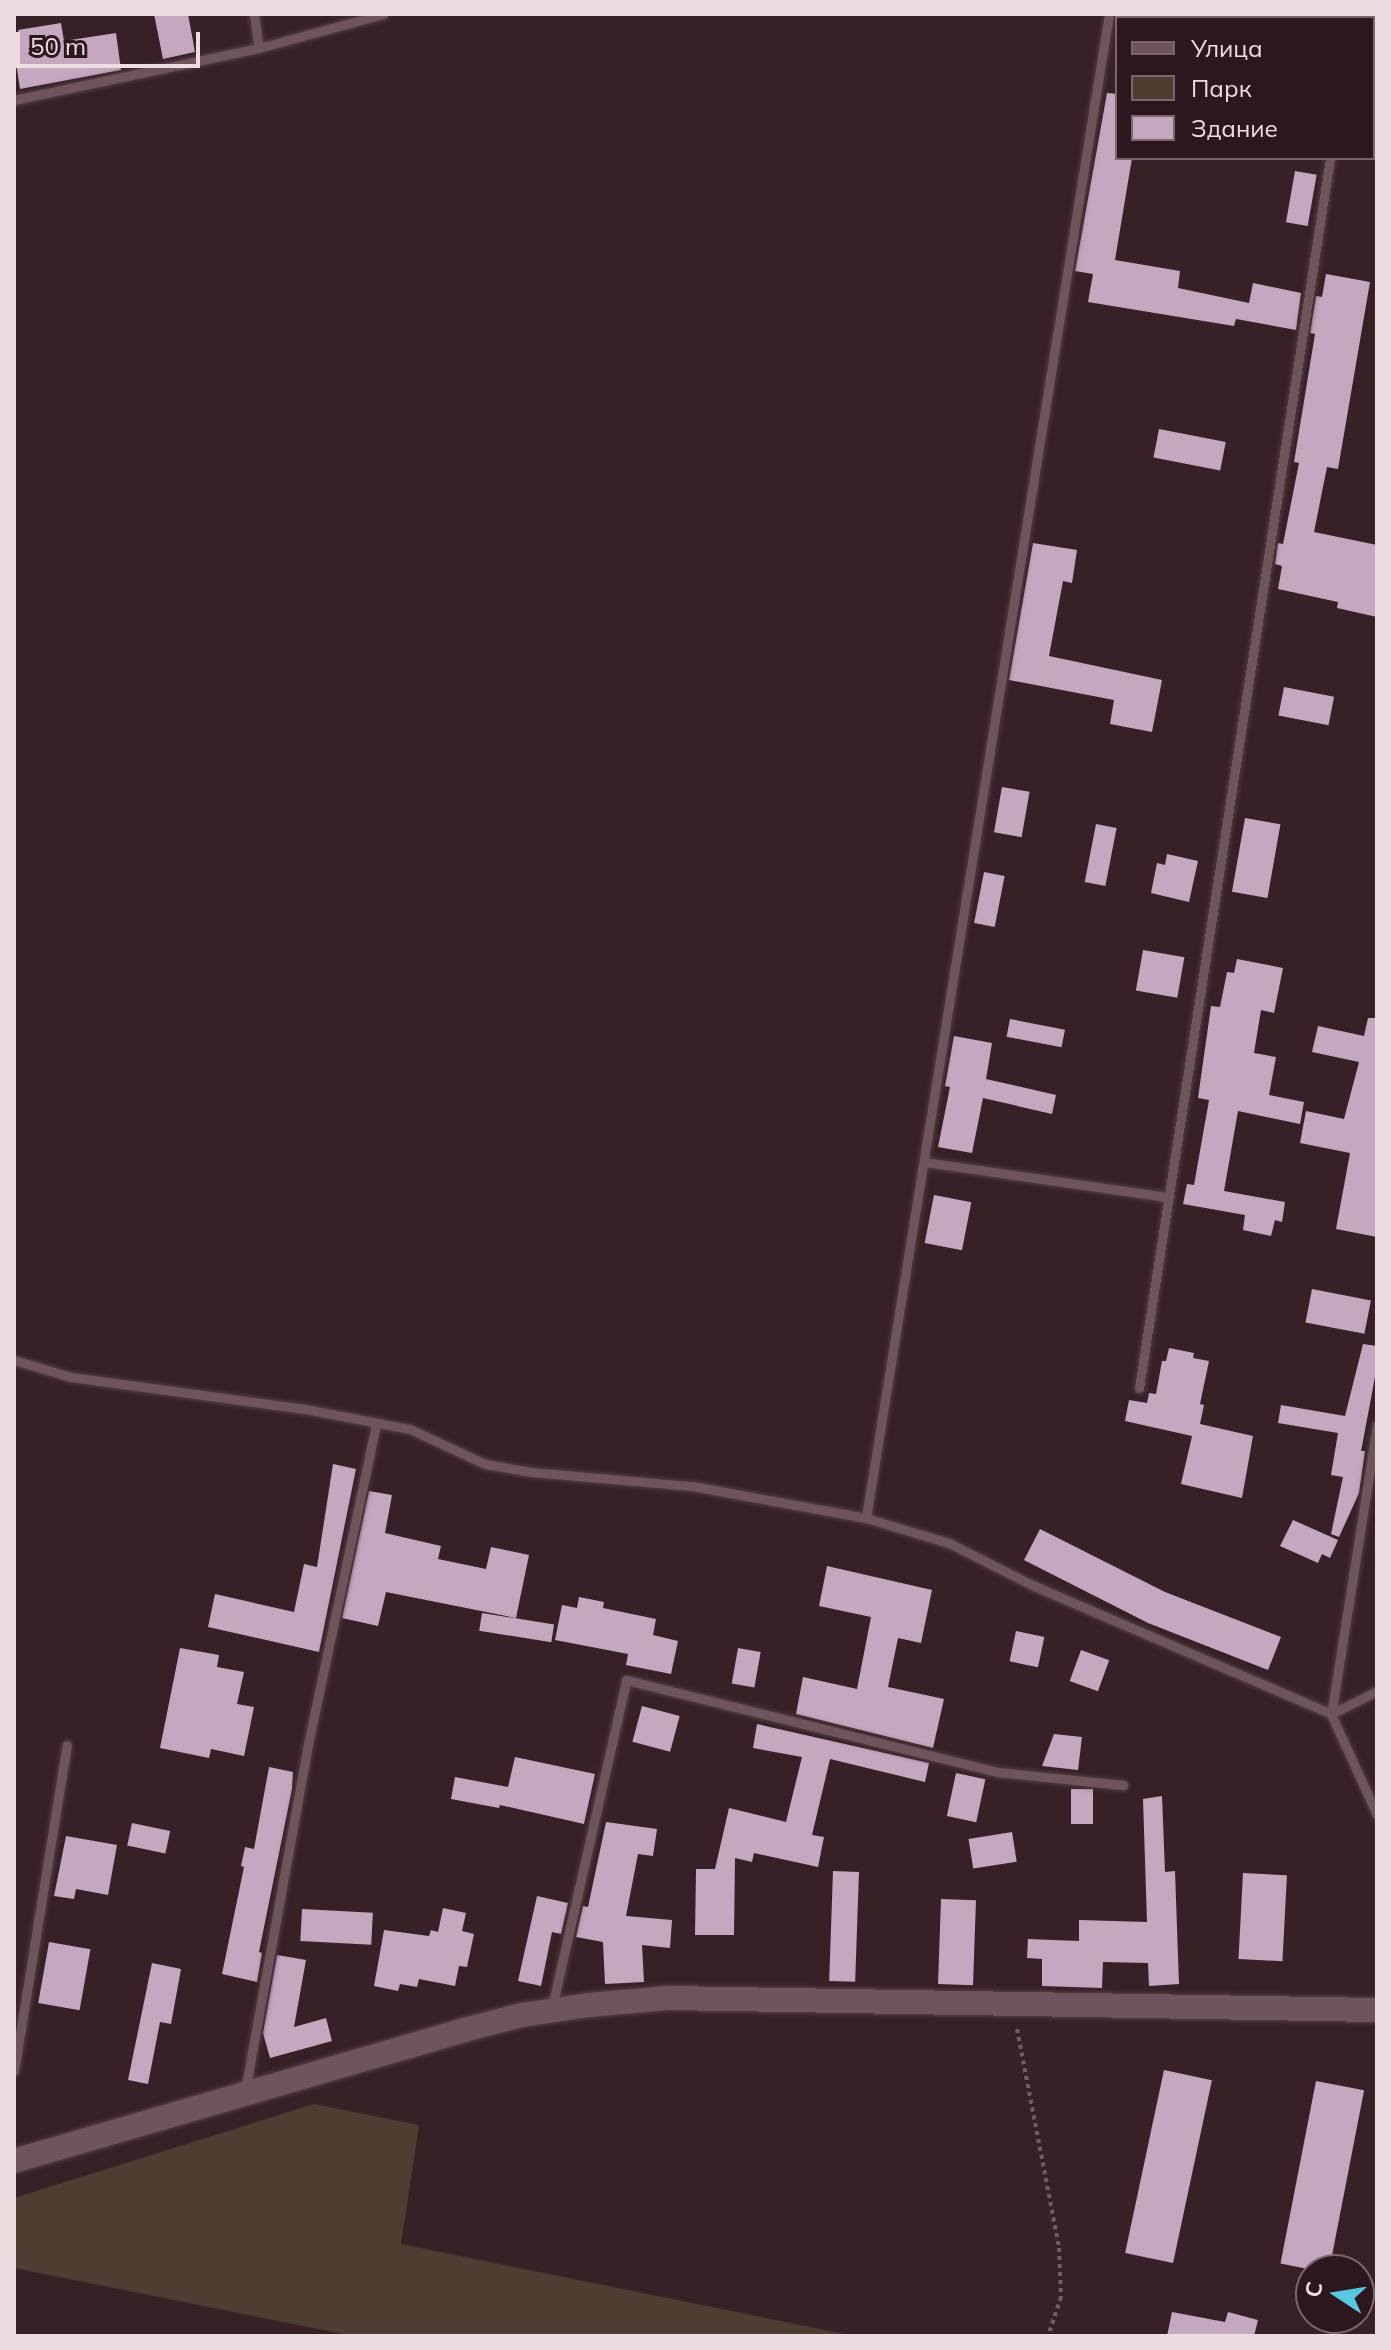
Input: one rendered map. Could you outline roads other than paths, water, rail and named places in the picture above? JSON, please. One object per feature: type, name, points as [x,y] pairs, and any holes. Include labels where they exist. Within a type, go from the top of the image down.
[{"type":"street","points":[[14,2161],[464,2030],[551,2010],[668,1998],[1377,2010]]},
{"type":"lane","points":[[254,14],[259,48]]},
{"type":"lane","points":[[14,100],[259,48],[383,14]]},
{"type":"lane","points":[[866,1518],[1109,14]]},
{"type":"lane","points":[[1139,1388],[1330,160]]},
{"type":"lane","points":[[924,1162],[1167,1197]]},
{"type":"lane","points":[[14,1360],[71,1377],[305,1409],[410,1429],[485,1464],[531,1472],[692,1486],[866,1518],[949,1543],[1032,1585],[1331,1714],[1377,1691]]},
{"type":"lane","points":[[244,2094],[307,1749],[376,1423]]},
{"type":"lane","points":[[1377,1425],[1331,1714],[1377,1815]]},
{"type":"lane","points":[[551,2010],[626,1680],[997,1772],[1123,1785]]},
{"type":"lane","points":[[14,2071],[67,1745]]}]
